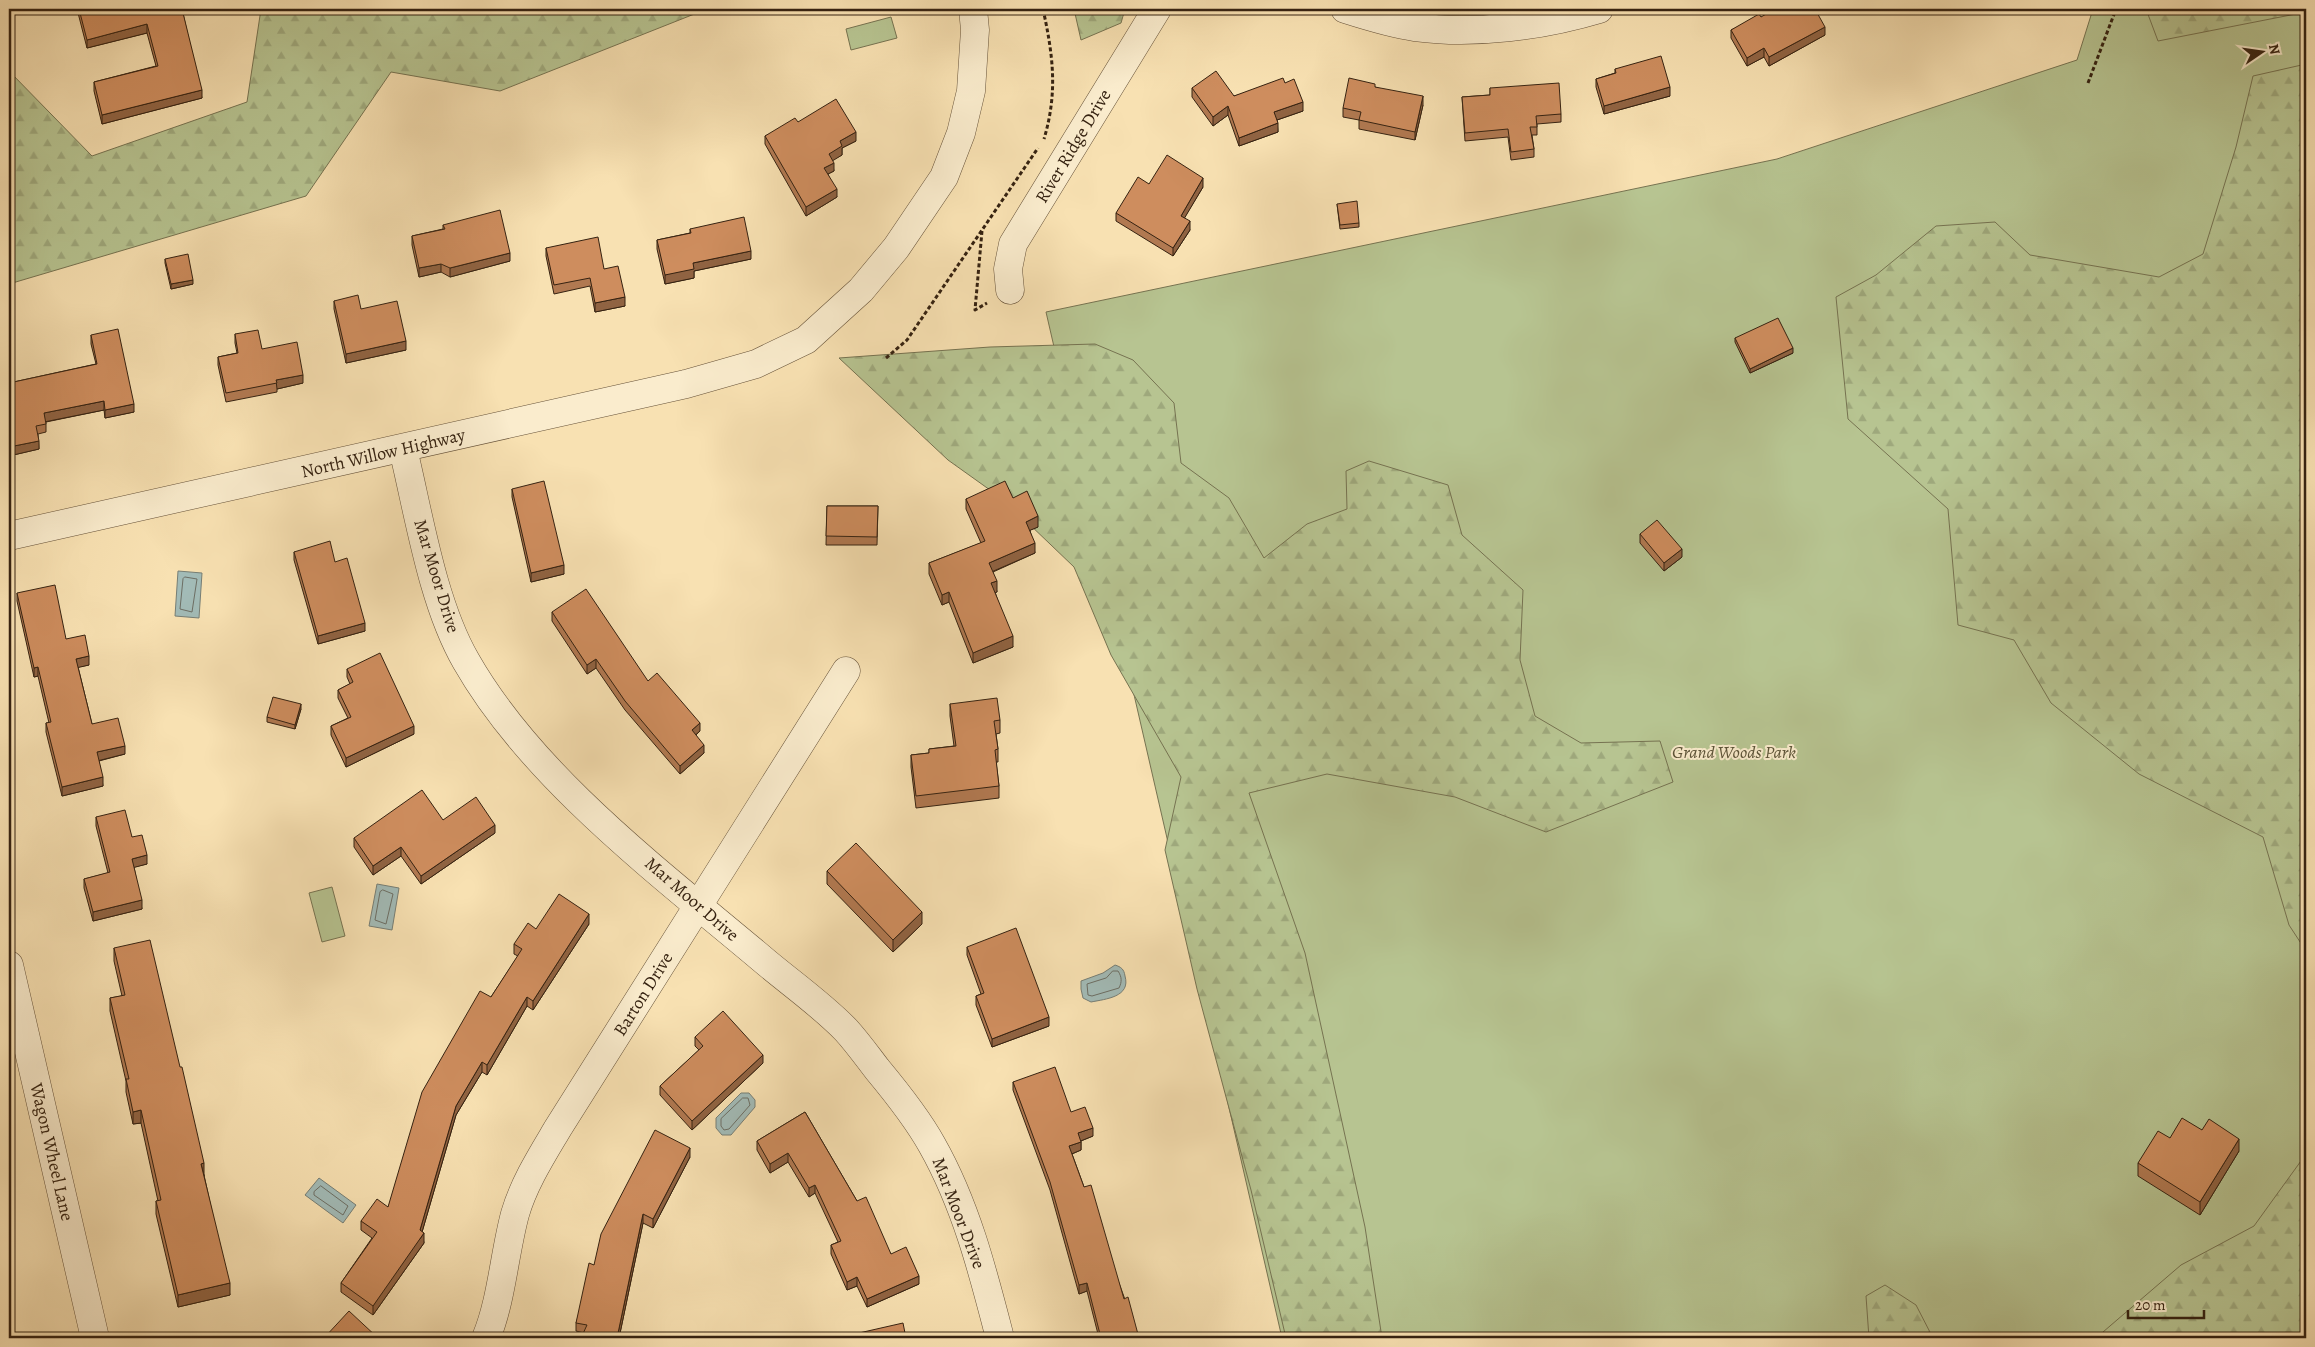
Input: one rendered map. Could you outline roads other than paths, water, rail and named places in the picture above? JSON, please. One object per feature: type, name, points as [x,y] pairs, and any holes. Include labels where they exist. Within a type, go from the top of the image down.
[{"type":"street","name":"North Willow Highway","points":[[9,536],[686,384],[756,364],[806,340],[861,290],[896,248],[944,177],[961,133],[971,91],[975,30],[973,9]]},
{"type":"street","name":"River Ridge Drive","points":[[1010,290],[1008,269],[1013,244],[1157,9]]},
{"type":"street","points":[[1344,9],[1415,27],[1452,29],[1508,27],[1578,15],[1599,9]]},
{"type":"street","name":"Mar Moor Drive","points":[[403,449],[435,580],[449,623],[465,660],[524,744],[592,813],[845,1029],[902,1100],[931,1144],[951,1182],[971,1233],[1000,1338]]},
{"type":"street","name":"Barton Drive","points":[[486,1338],[500,1293],[516,1212],[532,1173],[558,1128],[846,671]]},
{"type":"street","name":"Wagon Wheel Lane","points":[[9,965],[95,1338]]},
{"type":"water","points":[[178,571],[202,573],[199,618],[175,616]]},
{"type":"water","points":[[377,884],[399,888],[392,930],[369,926]]},
{"type":"water","points":[[1115,965],[1122,969],[1125,974],[1126,983],[1121,993],[1110,998],[1091,1002],[1083,998],[1081,981],[1103,973]]},
{"type":"water","points":[[741,1093],[749,1093],[755,1100],[755,1107],[731,1135],[722,1135],[716,1128],[716,1118]]},
{"type":"water","points":[[319,1178],[356,1205],[343,1223],[305,1195]]},
{"type":"park label","name":"Grand Woods Park","points":[[1734,752]]}]
